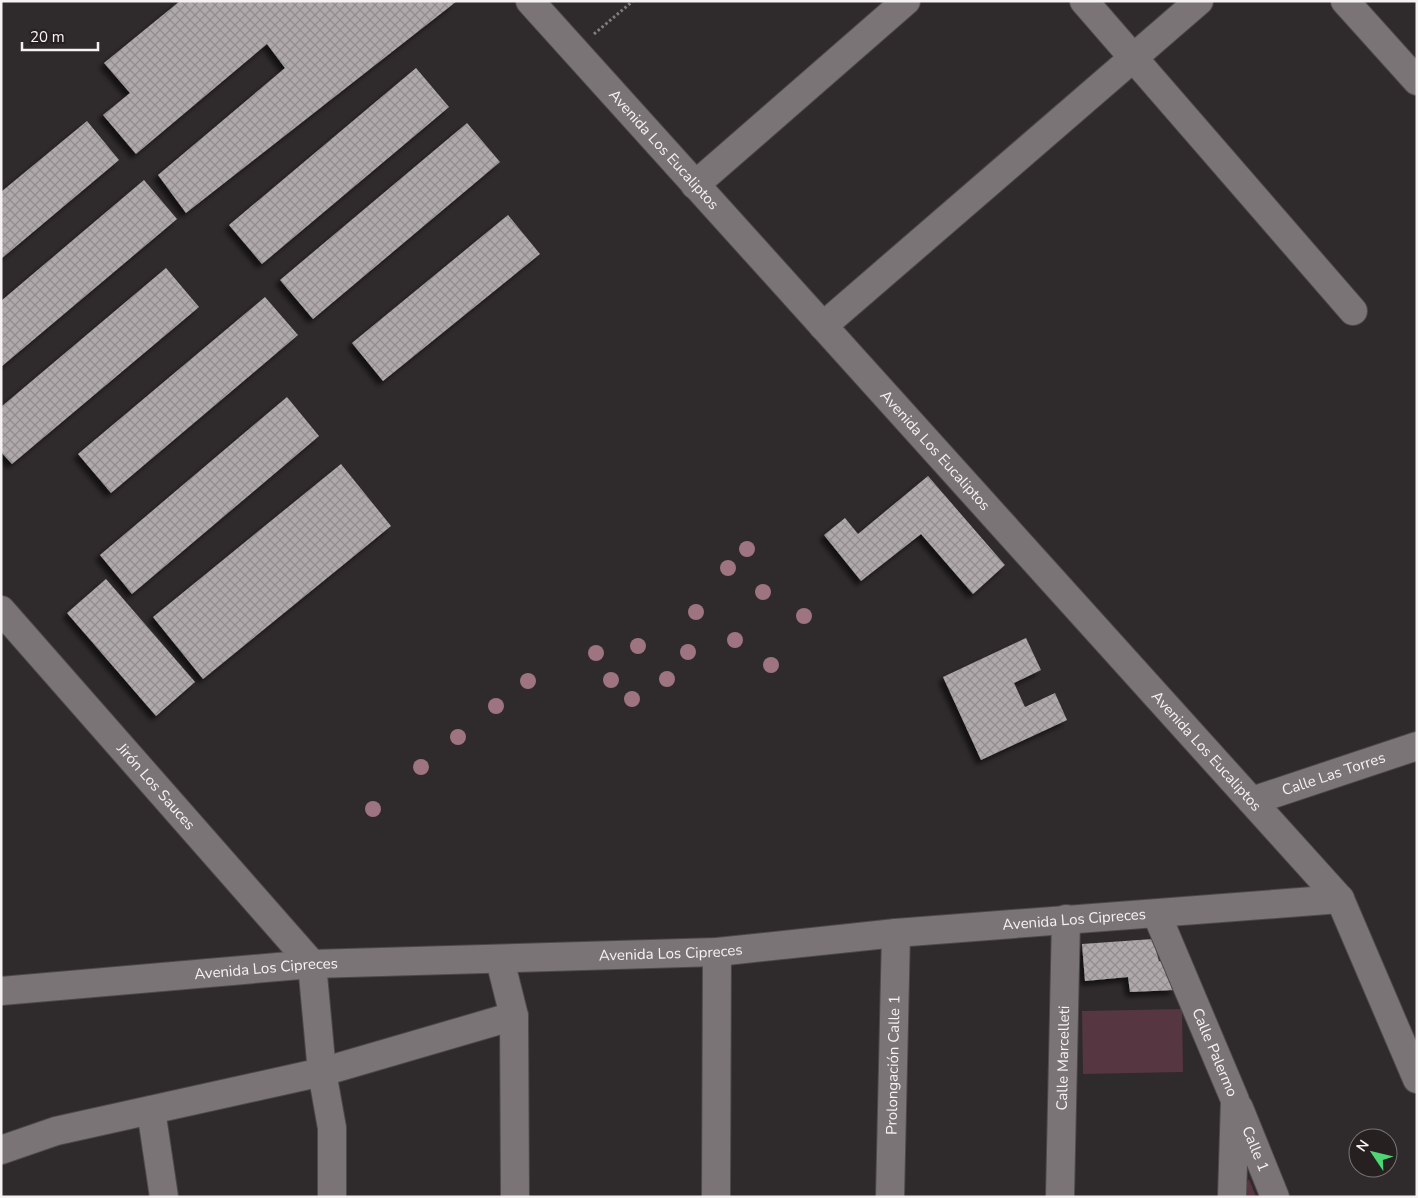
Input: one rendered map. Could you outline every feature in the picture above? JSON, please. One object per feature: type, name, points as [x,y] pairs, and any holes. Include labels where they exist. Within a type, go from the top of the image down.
[{"type":"street","name":"Avenida Los Eucaliptos","points":[[530,1],[1340,899],[1417,1079]]},
{"type":"street","points":[[696,185],[906,1]]},
{"type":"street","points":[[1084,1],[1132,59],[1353,311]]},
{"type":"street","points":[[823,326],[1199,1]]},
{"type":"street","points":[[1345,1],[1417,81]]},
{"type":"street","name":"Jirón Los Sauces","points":[[1,610],[312,964]]},
{"type":"street","name":"Calle Las Torres","points":[[1252,802],[1417,746]]},
{"type":"street","name":"Avenida Los Cipreces","points":[[1,991],[312,964],[500,960],[718,952],[896,933],[1066,919],[1157,915],[1340,899]]},
{"type":"street","name":"Calle Palermo","points":[[1157,915],[1235,1100],[1232,1197]]},
{"type":"street","name":"Calle Marcelleti","points":[[1060,1197],[1066,919]]},
{"type":"street","name":"Prolongación Calle 1","points":[[890,1197],[896,933]]},
{"type":"street","points":[[716,1197],[718,952]]},
{"type":"street","points":[[500,960],[514,1016],[515,1197]]},
{"type":"street","points":[[312,964],[322,1072],[332,1128],[332,1197]]},
{"type":"street","points":[[1,1150],[56,1131],[322,1072],[514,1016]]},
{"type":"street","name":"Calle 1","points":[[1235,1100],[1275,1197]]},
{"type":"street","points":[[151,1110],[164,1197]]},
{"type":"path","points":[[574,50],[633,1]]},
{"type":"shaded area","points":[[1182,1009],[1183,1072],[1083,1074],[1082,1011]]},
{"type":"shaded area","points":[[1249,1179],[1256,1197],[1244,1197],[1245,1185]]},
{"type":"building","points":[[180,1],[457,1],[186,213],[158,175],[285,68],[267,44],[136,154],[103,115],[130,93],[104,63]]},
{"type":"building","points":[[416,68],[449,107],[262,264],[229,225]]},
{"type":"building","points":[[87,121],[119,160],[1,259],[1,192]]},
{"type":"building","points":[[467,123],[500,162],[313,319],[280,280]]},
{"type":"building","points":[[144,180],[177,219],[1,367],[1,301]]},
{"type":"building","points":[[508,215],[540,254],[383,381],[352,343]]},
{"type":"building","points":[[166,268],[199,307],[12,464],[1,452],[1,407]]},
{"type":"building","points":[[265,297],[298,335],[111,493],[78,454]]},
{"type":"building","points":[[287,397],[319,436],[132,594],[100,555]]},
{"type":"building","points":[[341,464],[391,526],[203,679],[153,617]]},
{"type":"building","points":[[928,476],[1005,565],[973,594],[921,534],[861,581],[824,535],[845,518],[858,534]]},
{"type":"building","points":[[106,579],[195,682],[156,716],[67,613]]},
{"type":"building","points":[[1026,638],[1041,670],[1014,683],[1025,707],[1055,693],[1067,720],[981,760],[943,677]]},
{"type":"building","points":[[1153,939],[1159,961],[1166,962],[1175,990],[1130,992],[1128,977],[1085,981],[1082,944]]}]
